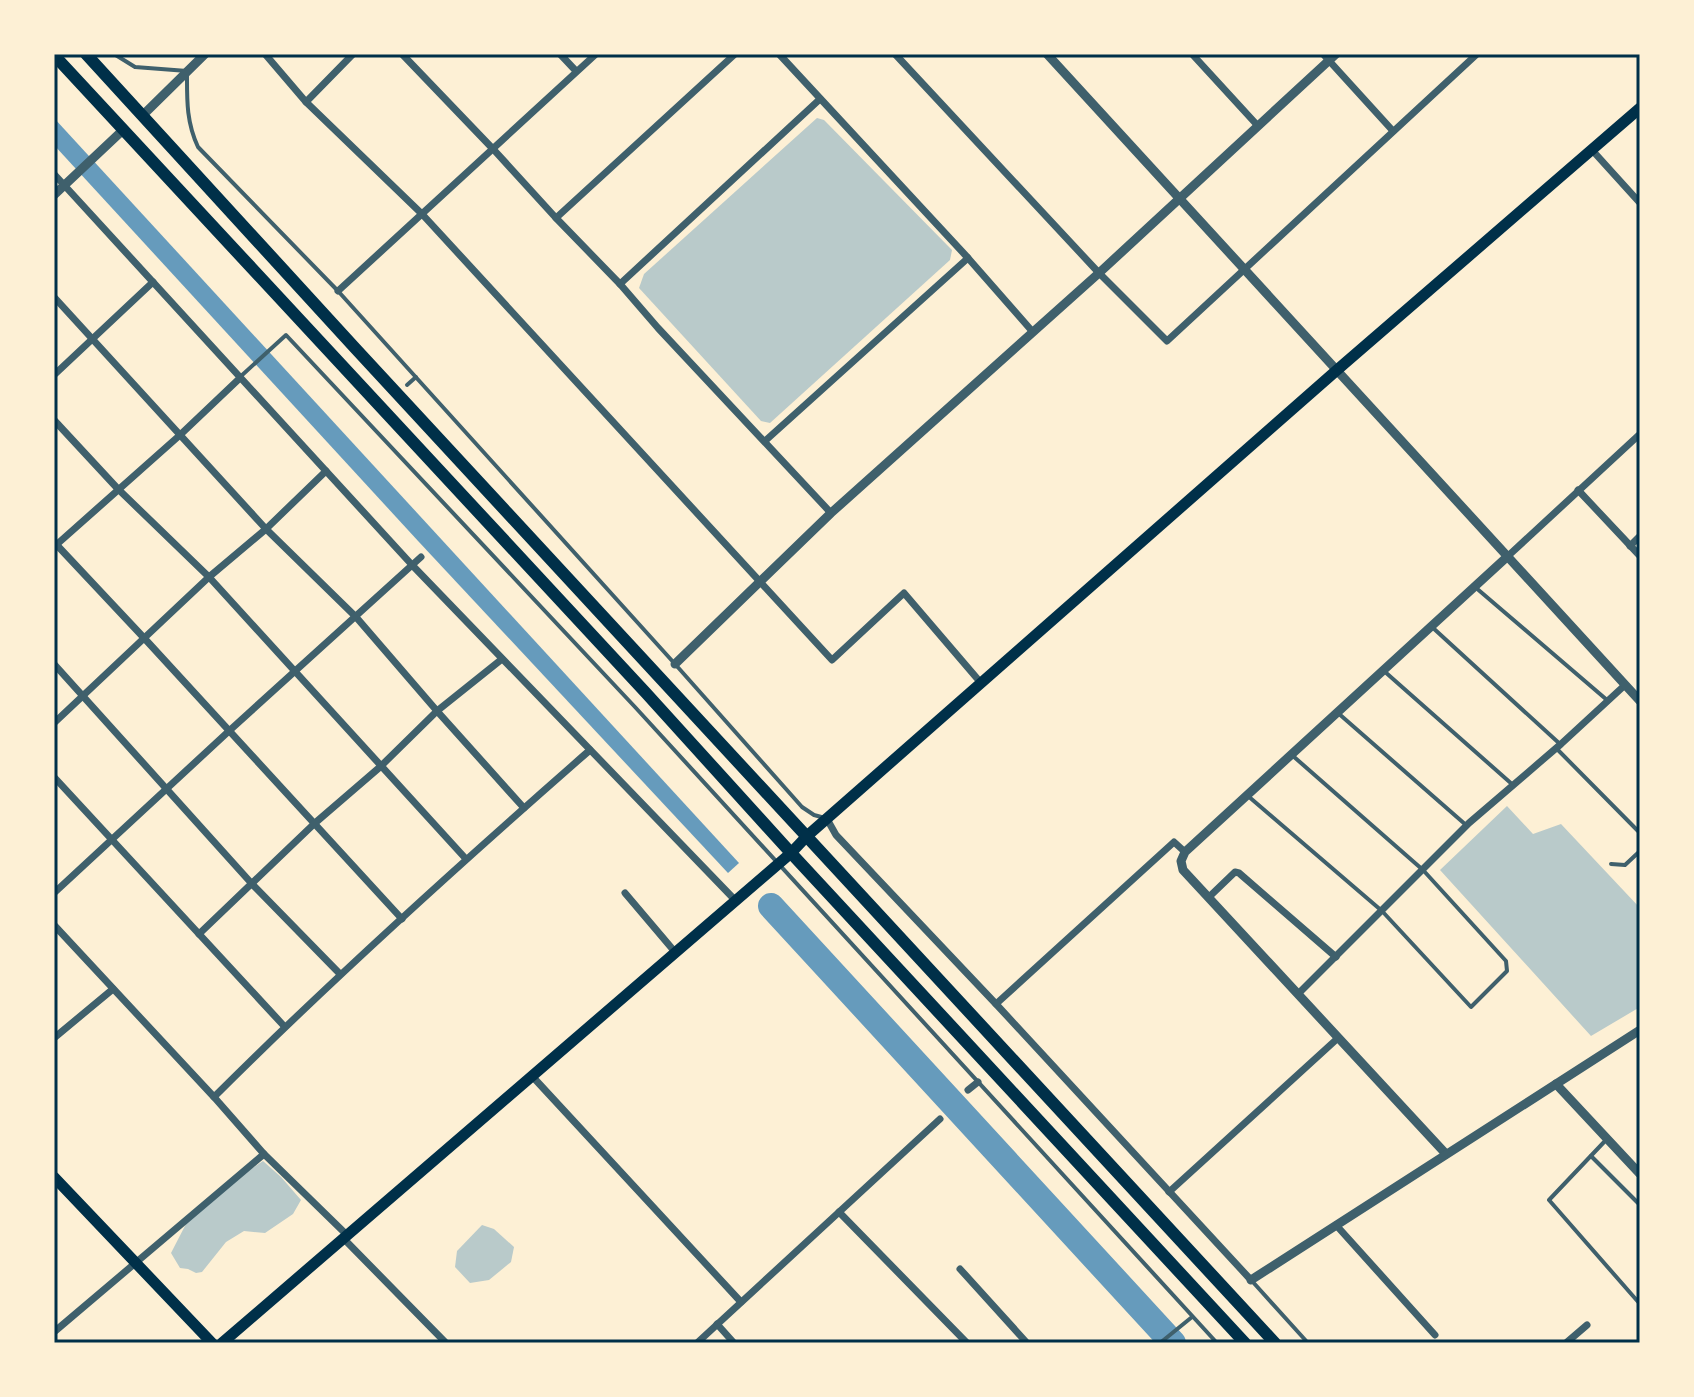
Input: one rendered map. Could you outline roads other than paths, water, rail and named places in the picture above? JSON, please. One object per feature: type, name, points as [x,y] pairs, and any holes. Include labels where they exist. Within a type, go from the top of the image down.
[{"type":"highway","points":[[86,54],[1275,1343]]},
{"type":"highway","points":[[54,55],[1245,1343]]},
{"type":"main road","points":[[222,1343],[791,853],[1337,370],[1640,108]]},
{"type":"main road","points":[[54,1177],[212,1343]]},
{"type":"street","points":[[143,115],[205,54]]},
{"type":"street","points":[[265,54],[306,102],[422,214],[832,660],[904,593],[981,683]]},
{"type":"street","points":[[306,102],[353,54]]},
{"type":"street","points":[[402,54],[831,513]]},
{"type":"street","points":[[560,54],[576,71]]},
{"type":"street","points":[[338,291],[596,54]]},
{"type":"street","points":[[556,218],[735,54]]},
{"type":"street","points":[[779,54],[1032,331]]},
{"type":"street","points":[[895,54],[1099,273],[1167,341],[1477,54]]},
{"type":"street","points":[[1047,54],[1640,701]]},
{"type":"street","points":[[1192,54],[1258,126]]},
{"type":"street","points":[[675,664],[831,513],[1099,273],[1329,56],[1393,131]]},
{"type":"street","points":[[620,284],[820,99]]},
{"type":"street","points":[[54,195],[123,130]]},
{"type":"street","points":[[1592,150],[1640,203]]},
{"type":"street","points":[[54,174],[67,183],[153,282],[413,566],[735,900]]},
{"type":"street","points":[[765,441],[968,258]]},
{"type":"street","points":[[54,375],[153,282]]},
{"type":"street","points":[[54,297],[266,529],[356,617],[524,808]]},
{"type":"street","points":[[240,378],[55,545],[402,919]]},
{"type":"street","points":[[54,420],[118,489],[209,577],[466,859]]},
{"type":"street","points":[[1446,1154],[1183,870],[1181,861],[1185,852],[1640,434]]},
{"type":"street","points":[[54,723],[326,471]]},
{"type":"street","points":[[1578,490],[1640,556]]},
{"type":"street","points":[[1630,546],[1640,536]]},
{"type":"street","points":[[54,893],[421,557]]},
{"type":"street","points":[[199,934],[437,711],[502,659]]},
{"type":"street","points":[[54,664],[253,885],[340,974]]},
{"type":"street","points":[[1298,994],[1467,826],[1625,685]]},
{"type":"street","points":[[214,1097],[340,974],[590,750]]},
{"type":"street","points":[[54,777],[284,1026]]},
{"type":"street","points":[[827,819],[836,835],[1251,1280],[1640,1030]]},
{"type":"street","points":[[996,1004],[1174,842],[1185,852]]},
{"type":"street","points":[[1209,897],[1235,872],[1239,873],[1336,957]]},
{"type":"street","points":[[625,893],[675,952]]},
{"type":"street","points":[[54,925],[264,1154],[446,1343]]},
{"type":"street","points":[[54,1038],[113,989]]},
{"type":"street","points":[[1169,1192],[1338,1038]]},
{"type":"street","points":[[532,1076],[741,1302]]},
{"type":"street","points":[[968,1090],[978,1082]]},
{"type":"street","points":[[1556,1084],[1640,1174]]},
{"type":"street","points":[[697,1343],[940,1119]]},
{"type":"street","points":[[54,1332],[264,1154]]},
{"type":"street","points":[[839,1212],[967,1343]]},
{"type":"street","points":[[1336,1225],[1435,1335]]},
{"type":"street","points":[[960,1269],[1027,1343]]},
{"type":"street","points":[[717,1324],[734,1343]]},
{"type":"street","points":[[1566,1343],[1587,1325]]},
{"type":"lane","points":[[114,54],[135,67],[187,71],[190,130],[198,147],[338,291],[802,807],[827,819]]},
{"type":"lane","points":[[240,378],[286,335],[635,707],[1217,1343]]},
{"type":"lane","points":[[407,385],[416,377]]},
{"type":"lane","points":[[366,421],[374,414]]},
{"type":"lane","points":[[1475,587],[1607,701]]},
{"type":"lane","points":[[1432,627],[1558,746],[1640,833]]},
{"type":"lane","points":[[1384,671],[1513,785]]},
{"type":"lane","points":[[1338,713],[1467,826]]},
{"type":"lane","points":[[1248,796],[1382,911],[1471,1007],[1507,971],[1506,961],[1423,870],[1292,755]]},
{"type":"lane","points":[[1611,864],[1625,865],[1640,851]]},
{"type":"lane","points":[[1607,1139],[1549,1200],[1640,1304]]},
{"type":"lane","points":[[1591,1156],[1640,1205]]},
{"type":"lane","points":[[1251,1280],[1308,1343]]},
{"type":"lane","points":[[1160,1343],[1192,1317]]},
{"type":"water","points":[[54,118],[739,863],[728,873],[54,145]]},
{"type":"waterway","points":[[771,906],[1173,1343]]}]
